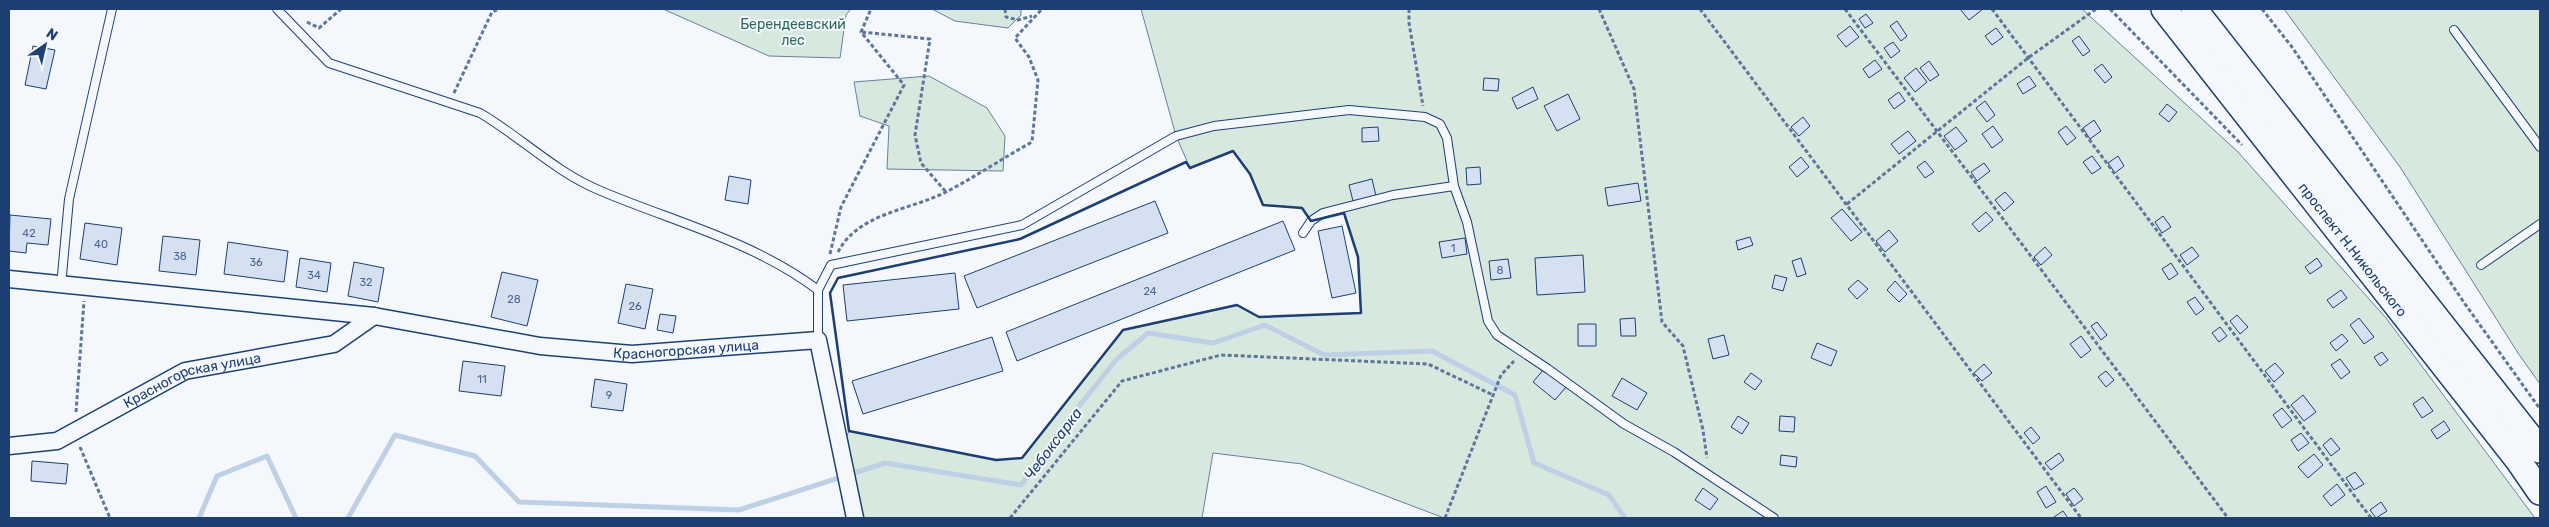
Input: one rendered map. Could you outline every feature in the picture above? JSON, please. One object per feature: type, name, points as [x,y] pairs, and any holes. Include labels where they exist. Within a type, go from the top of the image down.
[{"type":"main road","name":"проспект Н.Никольского","points":[[2164,9],[2518,460],[2540,492]]},
{"type":"main road","name":"проспект Н.Никольского","points":[[2194,9],[2540,450]]},
{"type":"street","name":"Красногорская улица","points":[[9,279],[61,286],[85,286],[374,316],[540,346],[632,354],[818,340]]},
{"type":"street","name":"Красногорская улица","points":[[9,446],[57,441],[185,370],[334,344],[374,316]]},
{"type":"street","points":[[818,340],[855,518]]},
{"type":"lane","points":[[61,286],[69,198],[112,9]]},
{"type":"lane","points":[[277,9],[329,63],[450,102],[486,116],[539,157],[599,191],[725,238],[798,275],[818,290]]},
{"type":"lane","points":[[2454,30],[2540,147]]},
{"type":"lane","points":[[818,340],[818,290],[831,265],[1022,225],[1176,136],[1214,126],[1349,110],[1425,117],[1440,124],[1447,138],[1454,186],[1466,222],[1488,321],[1496,335],[1520,353],[1548,369],[1624,424],[1674,452],[1774,518]]},
{"type":"lane","points":[[1303,233],[1311,222],[1323,213],[1393,195],[1454,186]]},
{"type":"lane","points":[[2481,265],[2540,224]]},
{"type":"path","points":[[304,20],[319,28],[341,9]]},
{"type":"path","points":[[450,102],[493,10],[499,9]]},
{"type":"path","points":[[861,32],[871,9]]},
{"type":"path","points":[[1005,9],[1006,17],[1018,20],[1034,15]]},
{"type":"path","points":[[831,265],[842,244],[857,230],[873,220],[946,192],[1032,142],[1038,80],[1029,57],[1015,38],[1034,15],[1042,9]]},
{"type":"path","points":[[1409,9],[1408,23],[1425,117]]},
{"type":"path","points":[[1599,9],[1634,88],[1662,322],[1683,346],[1703,430],[1710,477]]},
{"type":"path","points":[[1700,9],[2081,518]]},
{"type":"path","points":[[1845,9],[2228,518]]},
{"type":"path","points":[[1992,9],[2371,518]]},
{"type":"path","points":[[1847,204],[2028,58],[2096,9]]},
{"type":"path","points":[[2262,9],[2292,47],[2465,304],[2540,409]]},
{"type":"path","points":[[831,265],[829,256],[840,207],[904,85],[861,32]]},
{"type":"path","points":[[861,32],[930,39],[915,135],[921,163],[946,192]]},
{"type":"path","points":[[85,286],[74,432],[110,518]]},
{"type":"path","points":[[1446,518],[1501,376],[1520,353]]},
{"type":"path","points":[[1010,518],[1122,381],[1212,358],[1221,356],[1428,364],[1493,395]]},
{"type":"green space","name":"Берендеевский лес","points":[[663,9],[851,9],[846,15],[840,58],[769,56]]},
{"type":"green space","points":[[932,9],[1021,9],[1021,15],[1008,28],[955,21]]},
{"type":"green space","points":[[1141,9],[2082,9],[2238,152],[2386,318],[2535,518],[1444,518],[1302,464],[1213,453],[1202,518],[855,518],[841,449],[849,431],[996,460],[1022,458],[1123,330],[1237,305],[1259,317],[1361,313],[1358,257],[1344,213],[1311,221],[1302,208],[1263,205],[1250,174],[1233,151],[1190,168],[1176,136]]},
{"type":"green space","points":[[2284,9],[2540,9],[2540,384],[2518,353],[2400,167]]},
{"type":"green space","points":[[929,76],[987,108],[1005,136],[1003,171],[887,169],[889,126],[860,116],[854,82]]},
{"type":"building","points":[[1960,9],[1983,9],[1969,20]]},
{"type":"building","points":[[1866,14],[1873,23],[1865,28],[1859,19]]},
{"type":"building","points":[[1897,21],[1907,36],[1901,41],[1890,26]]},
{"type":"building","points":[[1850,26],[1859,37],[1846,47],[1837,36]]},
{"type":"building","points":[[1996,28],[2003,37],[1992,45],[1985,36]]},
{"type":"building","points":[[2079,36],[2090,51],[2083,56],[2072,41]]},
{"type":"building","points":[[1893,42],[1900,51],[1891,58],[1884,48]]},
{"type":"building","points":[[33,46],[55,50],[46,89],[25,85]]},
{"type":"building","points":[[1875,60],[1882,69],[1869,78],[1863,69]]},
{"type":"building","points":[[1929,61],[1939,75],[1930,81],[1920,68]]},
{"type":"building","points":[[2102,64],[2112,77],[2105,83],[2094,70]]},
{"type":"building","points":[[1916,68],[1927,82],[1915,92],[1904,78]]},
{"type":"building","points":[[2029,76],[2036,86],[2023,94],[2017,84]]},
{"type":"building","points":[[1484,78],[1499,79],[1498,91],[1483,90]]},
{"type":"building","points":[[1533,87],[1538,99],[1517,109],[1512,98]]},
{"type":"building","points":[[1899,92],[1905,101],[1894,109],[1888,100]]},
{"type":"building","points":[[1568,94],[1580,119],[1557,131],[1544,106]]},
{"type":"building","points":[[1985,101],[1995,115],[1987,122],[1976,108]]},
{"type":"building","points":[[2167,104],[2177,112],[2169,122],[2159,114]]},
{"type":"building","points":[[1803,117],[1810,126],[1799,136],[1791,127]]},
{"type":"building","points":[[2094,120],[2101,131],[2090,139],[2083,128]]},
{"type":"building","points":[[1993,126],[2003,140],[1992,148],[1982,134]]},
{"type":"building","points":[[2066,126],[2076,138],[2067,145],[2058,132]]},
{"type":"building","points":[[1378,127],[1379,141],[1362,142],[1362,128]]},
{"type":"building","points":[[1956,127],[1967,141],[1955,150],[1944,136]]},
{"type":"building","points":[[1908,131],[1916,141],[1899,154],[1891,144]]},
{"type":"building","points":[[2092,156],[2101,168],[2092,174],[2083,162]]},
{"type":"building","points":[[2118,156],[2124,166],[2115,173],[2108,163]]},
{"type":"building","points":[[1801,157],[1809,167],[1797,177],[1789,167]]},
{"type":"building","points":[[1925,161],[1934,172],[1925,178],[1917,167]]},
{"type":"building","points":[[1984,163],[1990,171],[1977,181],[1971,172]]},
{"type":"building","points":[[1480,167],[1481,184],[1467,185],[1466,168]]},
{"type":"building","points":[[729,176],[751,180],[748,204],[725,200]]},
{"type":"building","points":[[1372,179],[1376,196],[1353,201],[1349,185]]},
{"type":"building","points":[[1638,183],[1641,201],[1608,206],[1605,188]]},
{"type":"building","points":[[2005,192],[2014,202],[2004,211],[1995,200]]},
{"type":"building","points":[[1155,201],[1168,233],[977,308],[964,276]]},
{"type":"building","points":[[1842,209],[1862,232],[1851,241],[1831,218]]},
{"type":"building","points":[[1986,212],[1993,220],[1979,232],[1972,224]]},
{"type":"building","points":[[10,215],[51,219],[48,245],[27,243],[26,253],[9,251]]},
{"type":"building","points":[[2163,216],[2171,227],[2162,233],[2155,222]]},
{"type":"building","points":[[1283,221],[1295,250],[1017,361],[1006,332]]},
{"type":"building","points":[[85,223],[122,228],[117,265],[80,259]]},
{"type":"building","points":[[1342,226],[1356,293],[1332,298],[1318,231]]},
{"type":"building","points":[[1889,230],[1898,241],[1885,252],[1876,241]]},
{"type":"building","points":[[163,236],[200,240],[196,275],[159,271]]},
{"type":"building","points":[[1750,237],[1753,245],[1738,250],[1736,241]]},
{"type":"building","points":[[1465,238],[1467,254],[1442,258],[1439,242]]},
{"type":"building","points":[[228,242],[288,251],[284,282],[224,274]]},
{"type":"building","points":[[2045,247],[2052,255],[2041,265],[2034,257]]},
{"type":"building","points":[[2192,247],[2199,256],[2187,265],[2180,255]]},
{"type":"building","points":[[1583,255],[1585,292],[1537,295],[1535,258]]},
{"type":"building","points":[[300,258],[331,263],[327,292],[296,287]]},
{"type":"building","points":[[1801,258],[1806,274],[1797,277],[1792,261]]},
{"type":"building","points":[[2317,258],[2322,266],[2310,274],[2305,267]]},
{"type":"building","points":[[1508,259],[1511,278],[1491,280],[1489,261]]},
{"type":"building","points":[[354,262],[384,268],[378,302],[348,296]]},
{"type":"building","points":[[2171,263],[2178,274],[2169,280],[2162,269]]},
{"type":"building","points":[[502,272],[538,280],[527,326],[491,317]]},
{"type":"building","points":[[955,273],[959,309],[847,321],[843,285]]},
{"type":"building","points":[[1775,275],[1787,278],[1783,291],[1772,288]]},
{"type":"building","points":[[1858,280],[1868,289],[1857,299],[1848,289]]},
{"type":"building","points":[[1895,281],[1907,294],[1899,302],[1887,290]]},
{"type":"building","points":[[626,284],[653,289],[645,329],[618,323]]},
{"type":"building","points":[[2341,290],[2347,298],[2333,308],[2327,300]]},
{"type":"building","points":[[2195,297],[2204,309],[2196,315],[2187,302]]},
{"type":"building","points":[[660,314],[676,316],[673,333],[657,330]]},
{"type":"building","points":[[2237,315],[2248,327],[2240,334],[2230,321]]},
{"type":"building","points":[[1635,318],[1636,336],[1621,336],[1620,319]]},
{"type":"building","points":[[2359,318],[2374,337],[2364,344],[2350,325]]},
{"type":"building","points":[[2097,322],[2107,335],[2101,340],[2091,326]]},
{"type":"building","points":[[1578,324],[1596,324],[1596,346],[1578,346]]},
{"type":"building","points":[[2220,327],[2227,336],[2219,342],[2212,333]]},
{"type":"building","points":[[2342,334],[2348,341],[2336,351],[2330,343]]},
{"type":"building","points":[[1724,335],[1729,355],[1713,359],[1708,339]]},
{"type":"building","points":[[2081,336],[2091,350],[2081,358],[2070,344]]},
{"type":"building","points":[[992,337],[1003,371],[863,414],[852,381]]},
{"type":"building","points":[[1817,343],[1837,351],[1831,366],[1811,358]]},
{"type":"building","points":[[2382,352],[2388,360],[2380,366],[2374,357]]},
{"type":"building","points":[[2340,359],[2350,372],[2341,379],[2331,365]]},
{"type":"building","points":[[463,361],[505,366],[501,396],[459,391]]},
{"type":"building","points":[[2275,363],[2284,373],[2274,382],[2265,371]]},
{"type":"building","points":[[1984,364],[1992,373],[1982,381],[1974,373]]},
{"type":"building","points":[[1544,369],[1566,387],[1555,400],[1533,382]]},
{"type":"building","points":[[2106,371],[2114,380],[2106,387],[2098,377]]},
{"type":"building","points":[[1751,373],[1762,381],[1755,390],[1744,382]]},
{"type":"building","points":[[1622,378],[1647,393],[1637,410],[1612,396]]},
{"type":"building","points":[[595,379],[627,384],[623,411],[591,407]]},
{"type":"building","points":[[2303,395],[2316,412],[2304,421],[2291,405]]},
{"type":"building","points":[[2423,397],[2433,411],[2422,418],[2413,404]]},
{"type":"building","points":[[2282,408],[2292,420],[2282,428],[2273,415]]},
{"type":"building","points":[[1738,416],[1749,423],[1742,434],[1731,427]]},
{"type":"building","points":[[1780,416],[1795,417],[1794,432],[1779,431]]},
{"type":"building","points":[[2444,421],[2450,430],[2437,439],[2431,430]]},
{"type":"building","points":[[2031,427],[2040,438],[2033,444],[2024,433]]},
{"type":"building","points":[[2301,433],[2309,443],[2298,451],[2291,440]]},
{"type":"building","points":[[2331,438],[2340,449],[2331,456],[2323,445]]},
{"type":"building","points":[[2059,453],[2064,460],[2051,470],[2045,463]]},
{"type":"building","points":[[2314,454],[2323,465],[2308,478],[2298,467]]},
{"type":"building","points":[[1781,455],[1797,457],[1796,467],[1780,465]]},
{"type":"building","points":[[32,461],[68,464],[66,484],[31,481]]},
{"type":"building","points":[[2355,472],[2364,484],[2354,490],[2346,478]]},
{"type":"building","points":[[2337,484],[2345,495],[2331,506],[2323,496]]},
{"type":"building","points":[[2046,486],[2056,502],[2046,508],[2037,492]]},
{"type":"building","points":[[1703,488],[1718,499],[1710,510],[1695,500]]},
{"type":"building","points":[[2074,488],[2083,499],[2074,506],[2066,494]]},
{"type":"building","points":[[2381,502],[2387,511],[2376,518],[2370,510]]},
{"type":"building","points":[[2063,511],[2068,518],[2054,518],[2054,517]]},
{"type":"waterway","name":"Чебоксарка","points":[[348,518],[395,435],[475,456],[519,502],[739,510],[885,463],[1021,485],[1068,420],[1116,360],[1148,333],[1213,343],[1265,325],[1324,355],[1432,351],[1515,395],[1534,463],[1609,495],[1625,518]]},
{"type":"waterway","name":"Чебоксарка","points":[[199,518],[217,476],[267,456],[296,518]]},
{"type":"wall","points":[[1233,151],[1250,174],[1263,205],[1302,208],[1311,221],[1344,213],[1358,257],[1361,313],[1259,317],[1237,305],[1123,330],[1022,458],[996,460],[849,431],[830,293],[838,278],[1020,239],[1186,162],[1190,168],[1233,151]]}]
